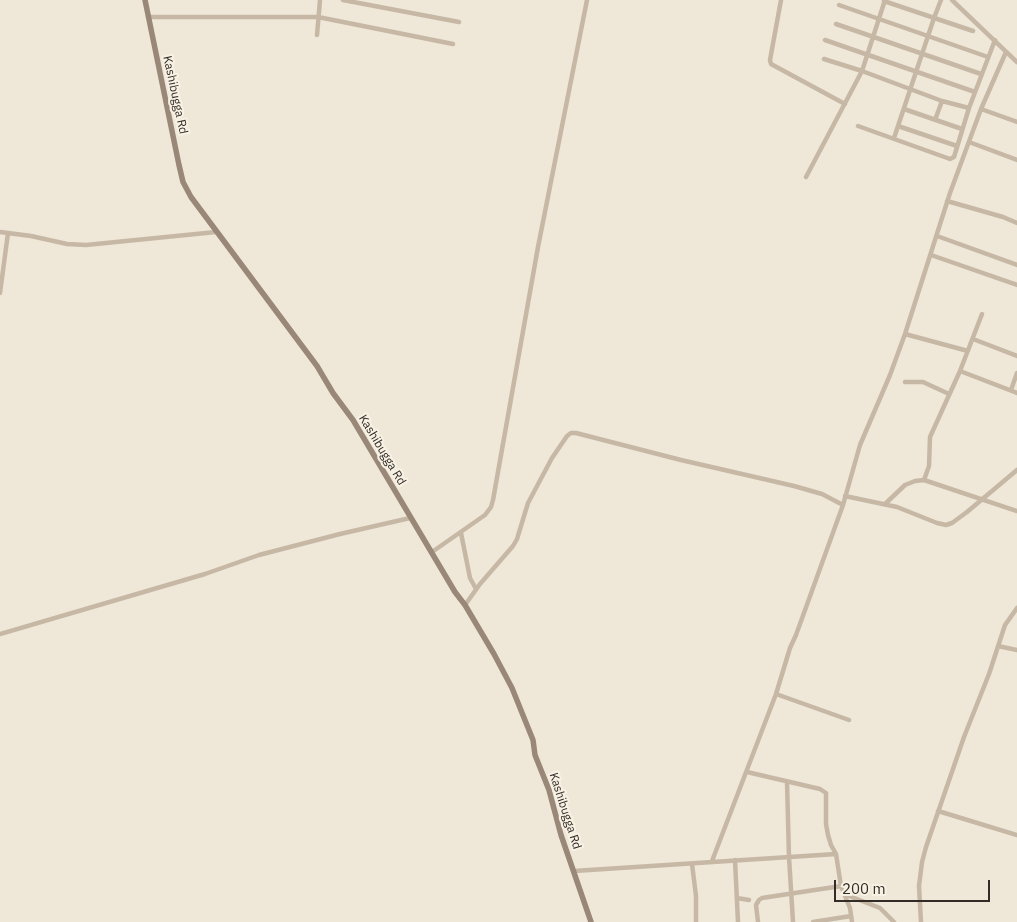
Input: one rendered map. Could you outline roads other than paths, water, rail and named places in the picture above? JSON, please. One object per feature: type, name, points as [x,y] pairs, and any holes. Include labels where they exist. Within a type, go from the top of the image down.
[{"type":"main road","name":"Kashibugga Rd","points":[[145,0],[183,182],[190,197],[317,366],[333,393],[353,420],[512,688],[533,740],[535,755],[549,790],[561,835],[591,922]]},
{"type":"street","points":[[317,35],[320,0]]},
{"type":"street","points":[[343,0],[459,22]]},
{"type":"street","points":[[432,552],[485,516],[493,500],[538,247],[587,0]]},
{"type":"street","points":[[781,0],[770,60],[771,64],[845,104]]},
{"type":"street","points":[[806,177],[862,71],[884,0],[973,31]]},
{"type":"street","points":[[894,138],[941,0]]},
{"type":"street","points":[[952,0],[1017,62]]},
{"type":"street","points":[[840,5],[988,57]]},
{"type":"street","points":[[148,17],[318,17],[453,44]]},
{"type":"street","points":[[836,24],[982,74]]},
{"type":"street","points":[[825,40],[975,92]]},
{"type":"street","points":[[858,126],[950,160],[954,157],[969,108],[995,40]]},
{"type":"street","points":[[712,861],[776,694],[790,648],[843,505],[860,445],[890,375],[905,334],[936,236],[969,142],[1006,52]]},
{"type":"street","points":[[824,59],[942,101],[969,108]]},
{"type":"street","points":[[936,120],[942,101]]},
{"type":"street","points":[[904,109],[962,129]]},
{"type":"street","points":[[981,109],[1017,122]]},
{"type":"street","points":[[898,126],[957,146]]},
{"type":"street","points":[[969,142],[1017,160]]},
{"type":"street","points":[[948,201],[1017,223]]},
{"type":"street","points":[[0,232],[31,236],[67,244],[86,245],[216,232]]},
{"type":"street","points":[[0,293],[8,233]]},
{"type":"street","points":[[936,236],[1017,265]]},
{"type":"street","points":[[930,254],[1017,284]]},
{"type":"street","points":[[924,480],[929,466],[930,436],[960,370],[982,314]]},
{"type":"street","points":[[905,334],[968,351]]},
{"type":"street","points":[[973,339],[1017,356]]},
{"type":"street","points":[[960,370],[1017,392]]},
{"type":"street","points":[[1010,390],[1017,373]]},
{"type":"street","points":[[905,382],[923,382],[949,394]]},
{"type":"street","points":[[465,606],[476,589],[513,546],[528,503],[552,458],[571,433],[794,486],[822,494],[843,505]]},
{"type":"street","points":[[845,496],[897,506],[946,525],[982,500],[1017,470]]},
{"type":"street","points":[[885,504],[905,485],[915,480],[924,480],[1017,511]]},
{"type":"street","points":[[0,634],[205,574],[259,555],[410,518]]},
{"type":"street","points":[[461,532],[470,578],[476,589]]},
{"type":"street","points":[[921,922],[919,886],[922,862],[938,811],[1005,625],[1016,610]]},
{"type":"street","points":[[998,646],[1017,650]]},
{"type":"street","points":[[776,694],[849,720]]},
{"type":"street","points":[[747,772],[820,789],[826,793],[828,835],[831,846],[836,854],[841,886],[850,908],[852,922]]},
{"type":"street","points":[[787,782],[793,922]]},
{"type":"street","points":[[938,811],[1017,834]]},
{"type":"street","points":[[574,871],[836,854]]},
{"type":"street","points":[[735,860],[738,922]]},
{"type":"street","points":[[692,864],[696,896],[696,922]]},
{"type":"street","points":[[758,922],[756,905],[762,898],[841,886]]},
{"type":"street","points":[[844,894],[880,908],[894,922]]},
{"type":"street","points":[[737,898],[749,900]]},
{"type":"street","points":[[813,922],[852,916]]}]
